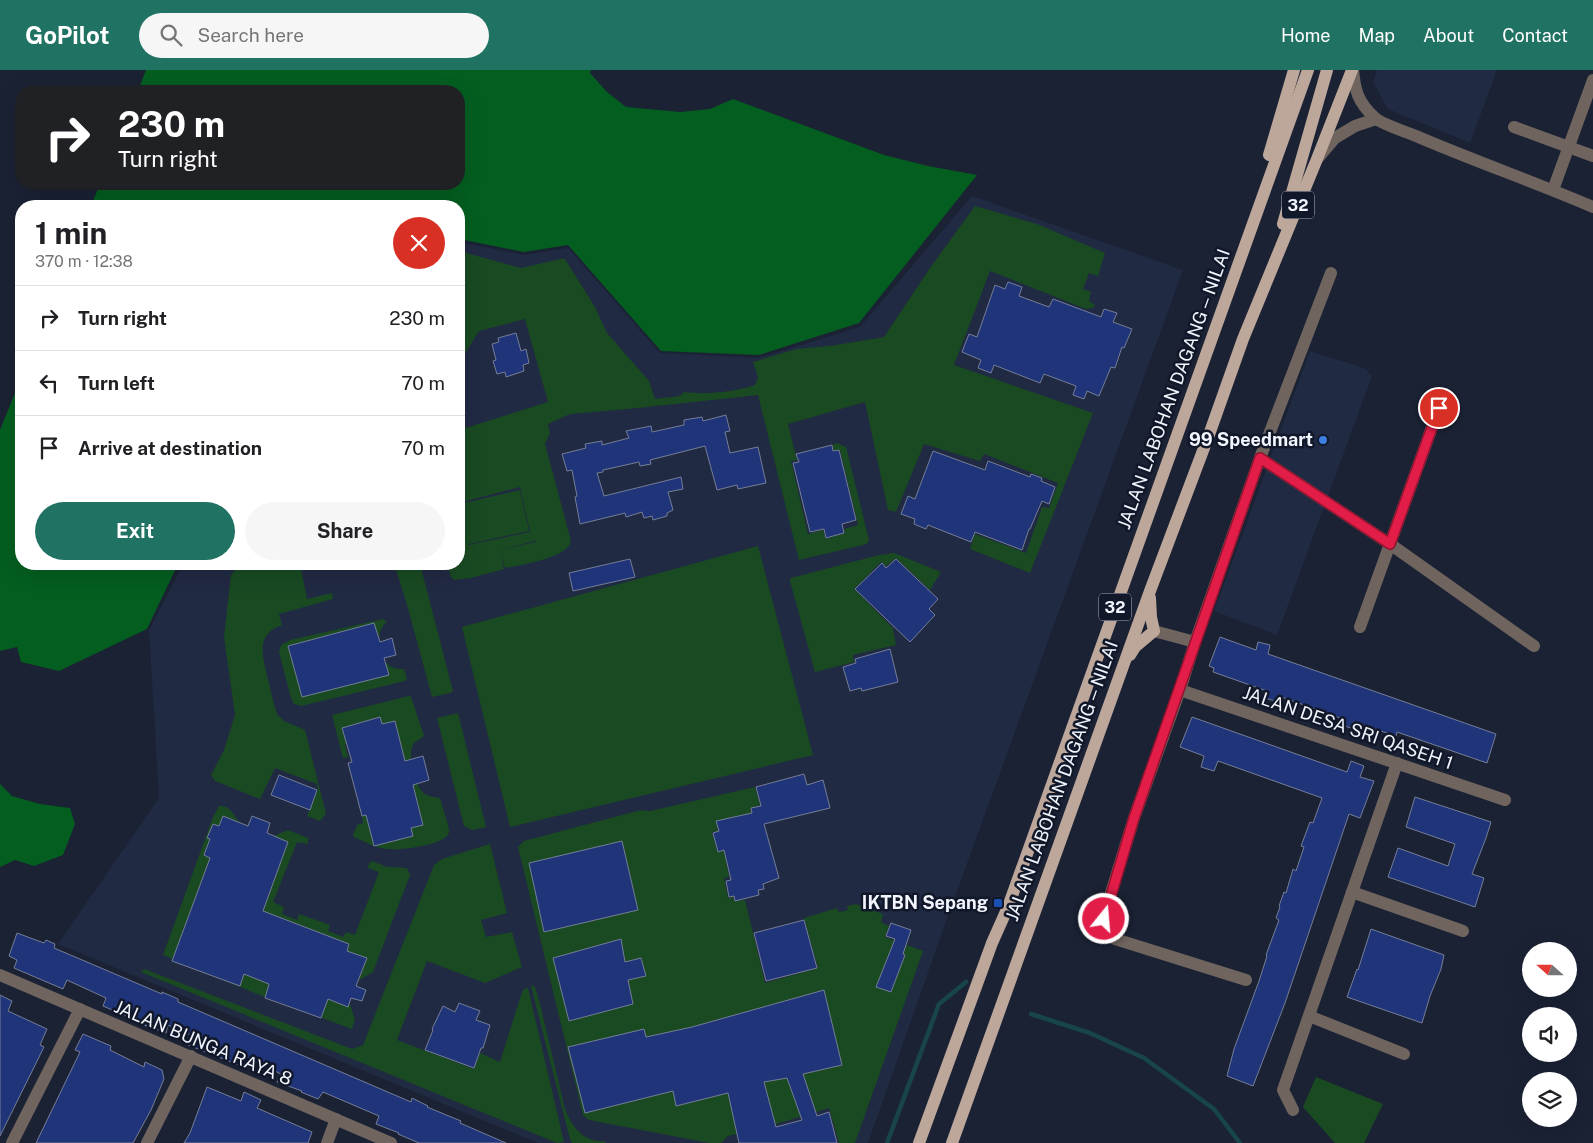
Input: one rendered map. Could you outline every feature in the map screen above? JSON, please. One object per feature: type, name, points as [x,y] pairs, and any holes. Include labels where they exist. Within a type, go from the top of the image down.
[{"type":"main road","points":[[1235,270],[1294,70]]},
{"type":"main road","name":"JALAN LABOHAN DAGANG ‒ NILAI","points":[[919,1143],[989,952],[1008,906],[1308,70]]},
{"type":"main road","points":[[1267,278],[1327,70]]},
{"type":"main road","name":"JALAN LABOHAN DAGANG ‒ NILAI","points":[[952,1143],[1150,591],[1243,340],[1352,70]]},
{"type":"main road","points":[[1123,666],[1135,647],[1154,631],[1151,617],[1150,591]]},
{"type":"street","points":[[1352,70],[1355,90],[1363,104],[1376,119],[1593,207]]},
{"type":"street","points":[[1553,190],[1593,80]]},
{"type":"street","points":[[1317,160],[1335,138],[1355,126],[1376,119]]},
{"type":"street","points":[[1514,127],[1593,156]]},
{"type":"street","points":[[1246,980],[1115,939],[1104,929],[1104,919],[1134,818],[1180,690],[1195,642],[1260,458],[1331,273]]},
{"type":"street","points":[[1360,627],[1439,408]]},
{"type":"street","points":[[1260,458],[1390,544],[1534,646]]},
{"type":"street","points":[[1154,631],[1195,642]]},
{"type":"street","name":"JALAN DESA SRI QASEH 1","points":[[1180,690],[1505,800]]},
{"type":"street","points":[[1292,1110],[1283,1090],[1397,763]]},
{"type":"street","points":[[1352,892],[1463,931]]},
{"type":"street","name":"JALAN BUNGA RAYA 8","points":[[0,975],[391,1143]]},
{"type":"street","points":[[12,1143],[80,1009]]},
{"type":"street","points":[[1309,1016],[1404,1054]]},
{"type":"street","points":[[147,1143],[191,1056]]},
{"type":"street","points":[[327,1143],[336,1120]]},
{"type":"shaded area","points":[[1377,70],[1497,70],[1470,143],[1388,109],[1373,82]]},
{"type":"shaded area","points":[[972,196],[1183,270],[949,913],[868,1143],[538,1143],[58,944],[159,798],[149,630],[180,570],[465,570],[465,243],[524,255],[568,248],[660,353],[759,358],[860,327]]},
{"type":"shaded area","points":[[1310,351],[1364,368],[1372,376],[1277,635],[1214,611]]},
{"type":"green space","points":[[146,70],[591,70],[590,73],[607,92],[626,107],[680,112],[710,109],[733,99],[884,155],[928,166],[977,175],[859,323],[759,355],[661,351],[568,245],[524,252],[465,240],[465,200],[93,200],[98,190],[465,190],[465,85],[140,85]]},
{"type":"green space","points":[[975,206],[1037,224],[1105,253],[1098,276],[1089,273],[1083,289],[1091,292],[1089,301],[1095,305],[1093,308],[1086,309],[990,271],[954,365],[1093,413],[1030,573],[970,549],[975,534],[1026,553],[1042,507],[1049,508],[1058,483],[984,454],[980,461],[924,444],[896,512],[888,510],[865,402],[788,424],[797,460],[791,461],[808,534],[823,530],[826,539],[845,533],[844,529],[858,525],[840,450],[834,451],[832,445],[837,443],[846,447],[869,540],[867,544],[799,560],[758,395],[570,414],[548,424],[550,433],[545,444],[571,541],[568,547],[562,552],[543,560],[505,568],[501,554],[504,569],[471,578],[454,580],[451,577],[449,570],[465,570],[465,503],[520,490],[529,531],[468,543],[468,545],[530,532],[520,487],[465,501],[465,428],[548,402],[525,319],[479,331],[465,352],[465,253],[521,268],[565,259],[595,307],[607,333],[649,381],[655,399],[680,396],[684,392],[710,393],[755,385],[758,377],[753,362],[796,349],[830,346],[884,337],[930,268]],"holes":[[[530,532],[536,542],[500,550],[535,541]]]},
{"type":"green space","points":[[15,393],[15,570],[175,570],[147,629],[59,671],[21,662],[17,647],[0,651],[0,430]]},
{"type":"green space","points":[[758,546],[813,755],[510,827],[462,627]]},
{"type":"green space","points":[[894,553],[941,572],[930,590],[896,558],[886,566],[881,562],[854,589],[893,628],[896,645],[853,655],[854,662],[815,672],[790,581],[791,578],[879,555]]},
{"type":"green space","points":[[235,570],[301,570],[307,599],[332,593],[333,599],[279,614],[282,625],[268,634],[263,646],[264,660],[277,714],[284,721],[305,730],[326,814],[320,821],[307,816],[318,790],[317,784],[275,768],[260,799],[215,781],[211,775],[224,750],[235,715],[224,637],[231,575]]},
{"type":"green space","points":[[396,570],[422,570],[453,691],[450,693],[432,697]]},
{"type":"green space","points":[[383,619],[387,622],[380,631],[379,637],[382,656],[391,666],[404,669],[407,678],[405,681],[301,706],[294,704],[279,652],[281,645],[290,640]]},
{"type":"green space","points":[[411,697],[424,736],[414,743],[412,748],[412,770],[418,785],[425,794],[440,798],[449,832],[446,837],[432,844],[401,849],[383,848],[366,843],[353,835],[357,825],[363,823],[362,818],[367,798],[350,741],[345,745],[348,757],[343,758],[332,715]]},
{"type":"green space","points":[[458,713],[486,827],[472,830],[464,826],[437,718]]},
{"type":"green space","points":[[0,784],[12,796],[40,804],[70,808],[75,824],[63,855],[34,866],[15,860],[0,867]]},
{"type":"green space","points":[[755,787],[760,805],[750,808],[754,822],[748,824],[746,814],[716,821],[718,831],[712,832],[717,852],[724,851],[729,877],[724,878],[728,898],[733,897],[734,901],[745,900],[765,983],[818,968],[804,918],[837,908],[839,912],[848,910],[847,906],[856,904],[883,914],[881,922],[889,926],[885,937],[923,951],[855,1143],[839,1143],[829,1108],[763,1128],[728,1136],[721,1143],[709,1143],[589,1120],[583,1115],[518,847],[524,841],[641,810],[650,811]]},
{"type":"green space","points":[[219,806],[224,806],[230,810],[244,826],[271,837],[288,830],[308,838],[308,844],[297,842],[273,902],[284,907],[282,914],[297,920],[299,914],[330,925],[328,931],[343,937],[346,932],[355,935],[379,872],[368,868],[369,863],[372,861],[387,867],[407,868],[410,875],[373,972],[356,982],[349,1002],[355,1019],[352,1029],[257,994],[163,955],[213,817]]},
{"type":"green space","points":[[490,844],[507,913],[481,920],[486,937],[512,932],[522,967],[485,983],[427,961],[397,1040],[474,1069],[480,1053],[500,1062],[522,992],[528,988],[564,1142],[557,1143],[141,972],[144,969],[352,1049],[363,1045],[434,865],[442,859]]},
{"type":"green space","points":[[532,985],[535,987],[540,1004],[568,1116],[575,1128],[585,1136],[598,1141],[605,1141],[605,1143],[572,1143],[570,1139]]},
{"type":"green space","points":[[1316,1077],[1383,1104],[1364,1143],[1335,1143],[1303,1107]]},
{"type":"building","points":[[1008,282],[1022,287],[1019,296],[1049,307],[1053,299],[1101,317],[1104,309],[1117,313],[1113,322],[1132,329],[1124,348],[1122,347],[1115,368],[1111,367],[1099,396],[1087,391],[1084,399],[1073,395],[1076,386],[1044,374],[1040,383],[994,365],[991,373],[978,368],[981,360],[962,352],[969,334],[977,337],[995,285],[1005,289]]},
{"type":"building","points":[[516,333],[521,351],[526,349],[529,363],[523,365],[524,371],[506,377],[505,372],[497,374],[493,361],[496,360],[492,344],[499,342],[498,338]]},
{"type":"building","points":[[726,415],[730,431],[725,432],[730,453],[758,447],[766,483],[738,489],[737,485],[717,490],[705,446],[650,460],[651,464],[640,466],[639,462],[597,473],[604,496],[681,477],[683,489],[668,492],[673,510],[667,513],[667,516],[653,520],[652,516],[644,518],[642,512],[626,517],[625,513],[580,524],[572,470],[567,471],[562,454],[586,448],[585,444],[602,441],[602,445],[629,438],[626,431],[651,426],[652,432],[684,425],[684,420],[702,417],[703,421]]},
{"type":"building","points":[[832,445],[833,451],[839,450],[856,520],[842,524],[844,533],[826,538],[824,529],[810,532],[793,463],[799,462],[796,454]]},
{"type":"building","points":[[933,451],[985,470],[988,461],[1030,477],[1031,474],[1042,478],[1041,481],[1055,487],[1049,504],[1042,501],[1022,550],[975,532],[971,542],[928,525],[926,529],[914,524],[915,519],[901,514],[908,496],[915,499]]},
{"type":"building","points":[[630,559],[635,577],[573,591],[569,573]]},
{"type":"building","points":[[896,559],[938,599],[929,609],[935,615],[910,642],[855,589],[882,563],[886,568]]},
{"type":"building","points":[[374,623],[380,642],[392,638],[396,655],[384,658],[389,675],[302,697],[288,646]]},
{"type":"building","points":[[1220,637],[1256,650],[1258,642],[1270,645],[1268,654],[1496,734],[1487,763],[1397,732],[1396,736],[1353,722],[1351,728],[1338,724],[1340,718],[1279,696],[1278,702],[1265,698],[1267,691],[1213,672],[1214,668],[1209,666]]},
{"type":"building","points":[[890,649],[898,682],[862,691],[861,688],[850,691],[843,667],[856,663],[855,659]]},
{"type":"building","points":[[380,717],[382,724],[395,721],[405,761],[423,756],[429,780],[413,785],[423,825],[411,828],[413,836],[374,846],[366,815],[362,816],[348,763],[352,762],[342,728]]},
{"type":"building","points":[[1192,717],[1347,772],[1351,761],[1364,766],[1360,777],[1374,781],[1360,818],[1349,814],[1285,1003],[1253,1086],[1227,1076],[1234,1049],[1279,920],[1276,918],[1279,906],[1284,892],[1286,893],[1293,869],[1296,871],[1304,847],[1301,846],[1310,822],[1313,823],[1322,798],[1218,761],[1214,771],[1201,767],[1204,756],[1180,747]]},
{"type":"building","points":[[804,774],[807,785],[823,780],[830,808],[764,824],[779,878],[763,884],[764,889],[758,890],[759,895],[735,901],[734,896],[729,897],[726,881],[731,880],[724,850],[718,852],[713,833],[719,831],[716,821],[752,813],[751,808],[761,806],[756,787]]},
{"type":"building","points":[[279,775],[317,790],[310,810],[271,795]]},
{"type":"building","points":[[1415,797],[1491,822],[1472,874],[1484,878],[1475,907],[1388,877],[1398,848],[1448,866],[1455,844],[1406,827]]},
{"type":"building","points":[[223,816],[248,826],[252,816],[270,823],[267,833],[288,842],[263,911],[349,944],[347,951],[367,958],[356,986],[366,990],[362,1001],[351,998],[348,1007],[328,999],[321,1018],[265,998],[269,984],[244,974],[240,986],[172,961],[210,858],[204,855],[210,839],[207,838],[213,824],[219,826]]},
{"type":"building","points":[[622,841],[638,910],[544,932],[529,863]]},
{"type":"building","points":[[804,920],[817,968],[766,981],[754,933]]},
{"type":"building","points":[[891,923],[911,930],[903,954],[905,955],[891,992],[876,987],[895,939],[886,936]]},
{"type":"building","points":[[1371,929],[1444,955],[1422,1023],[1347,997]]},
{"type":"building","points":[[17,933],[44,943],[46,940],[55,944],[54,948],[162,994],[162,992],[178,999],[178,1002],[411,1102],[412,1098],[427,1107],[461,1121],[460,1123],[506,1143],[419,1143],[376,1124],[379,1116],[323,1092],[318,1099],[277,1082],[281,1074],[261,1064],[248,1060],[246,1068],[186,1044],[190,1035],[168,1025],[166,1033],[128,1019],[129,1017],[103,1006],[106,998],[67,980],[63,989],[14,968],[17,960],[9,956]]},
{"type":"building","points":[[621,939],[625,962],[641,958],[646,976],[628,980],[633,1004],[569,1021],[553,958]]},
{"type":"building","points":[[824,990],[842,1065],[803,1074],[817,1116],[829,1112],[837,1143],[739,1143],[728,1093],[676,1106],[673,1091],[585,1113],[568,1047],[644,1029],[646,1037],[692,1027]],"holes":[[[787,1078],[802,1120],[776,1127],[764,1082]]]},
{"type":"building","points":[[0,995],[12,1001],[8,1011],[47,1029],[40,1045],[44,1047],[0,1136]]},
{"type":"building","points":[[459,1003],[480,1011],[476,1020],[490,1025],[474,1068],[425,1050],[443,1006],[455,1012]]},
{"type":"building","points":[[83,1034],[111,1046],[110,1050],[144,1067],[145,1062],[162,1070],[164,1079],[151,1110],[133,1143],[36,1143],[80,1052],[75,1050]]},
{"type":"building","points":[[207,1087],[241,1101],[244,1092],[261,1100],[257,1108],[312,1132],[308,1143],[184,1143],[190,1133]]},
{"type":"waterway","points":[[887,1143],[939,1004],[966,982]]},
{"type":"waterway","points":[[1031,1014],[1090,1033],[1144,1058],[1214,1109],[1240,1143]]},
{"type":"place","name":"99 Speedmart","points":[[1323,440]]},
{"type":"place","name":"IKTBN Sepang","points":[[998,903]]},
{"type":"route","points":[[1104,919],[1134,818],[1260,458],[1390,544],[1439,408]]}]
